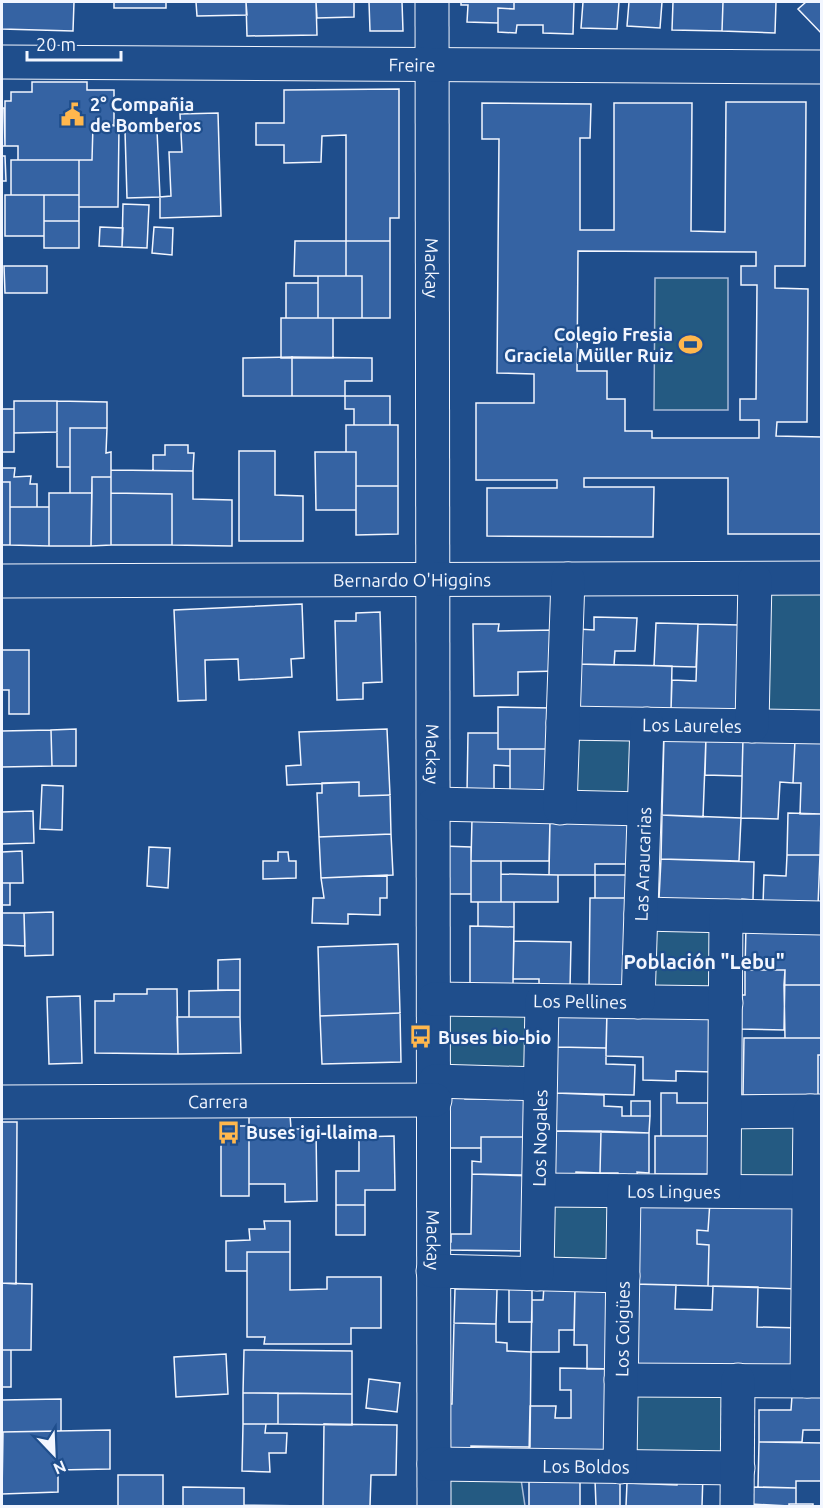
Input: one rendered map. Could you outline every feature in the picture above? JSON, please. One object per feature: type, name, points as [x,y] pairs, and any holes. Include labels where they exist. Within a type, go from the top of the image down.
[{"type":"street","name":"Mackay","points":[[432,2],[434,1506]]},
{"type":"street","name":"Freire","points":[[2,62],[822,67]]},
{"type":"street","name":"Bernardo O'Higgins","points":[[2,581],[822,578]]},
{"type":"street","points":[[560,808],[567,579]]},
{"type":"street","points":[[752,726],[755,579]]},
{"type":"street","name":"Los Laureles","points":[[563,723],[822,727]]},
{"type":"street","name":"Las Araucarias","points":[[638,1002],[647,724]]},
{"type":"street","points":[[434,804],[644,809]]},
{"type":"street","points":[[641,914],[822,918]]},
{"type":"street","points":[[724,1191],[726,916]]},
{"type":"street","name":"Los Pellines","points":[[434,999],[726,1003]]},
{"type":"street","name":"Los Nogales","points":[[537,1274],[542,1002]]},
{"type":"street","points":[[435,1090],[540,1084]]},
{"type":"street","name":"Carrera","points":[[2,1102],[435,1090]]},
{"type":"street","points":[[621,1380],[814,1381],[815,1299],[809,1192],[816,1111],[725,1112]]},
{"type":"street","name":"Los Lingues","points":[[538,1190],[809,1192]]},
{"type":"street","name":"Los Coigües","points":[[620,1467],[624,1191]]},
{"type":"street","points":[[433,1271],[623,1276]]},
{"type":"street","points":[[737,1506],[738,1380]]},
{"type":"street","name":"Los Boldos","points":[[434,1464],[738,1468]]},
{"type":"shaded area","name":"Colegio Fresia Graciela Müller Ruiz","points":[[655,278],[728,278],[728,410],[654,410]]},
{"type":"shaded area","points":[[821,578],[821,727],[752,726],[755,579]]},
{"type":"shaded area","points":[[563,723],[647,724],[644,809],[560,808]]},
{"type":"shaded area","points":[[641,914],[726,916],[726,1003],[638,1002]]},
{"type":"shaded area","points":[[434,999],[542,1001],[540,1084],[435,1081]]},
{"type":"shaded area","points":[[810,1111],[809,1192],[724,1191],[725,1112]]},
{"type":"shaded area","points":[[539,1190],[624,1191],[623,1276],[537,1274]]},
{"type":"shaded area","points":[[738,1380],[738,1468],[620,1467],[622,1381]]},
{"type":"shaded area","points":[[434,1464],[519,1466],[525,1506],[434,1506]]},
{"type":"building","points":[[2,2],[74,2],[73,31],[2,29]]},
{"type":"building","points":[[114,2],[166,2],[166,8],[114,8]]},
{"type":"building","points":[[196,2],[246,2],[247,15],[197,16]]},
{"type":"building","points":[[246,2],[316,2],[317,35],[247,36]]},
{"type":"building","points":[[316,2],[354,2],[354,17],[317,18]]},
{"type":"building","points":[[369,2],[402,2],[403,31],[370,31]]},
{"type":"building","points":[[461,2],[514,2],[514,9],[498,8],[498,23],[467,22],[468,5],[461,5]]},
{"type":"building","points":[[514,2],[574,2],[573,34],[543,33],[543,25],[517,25],[516,33],[498,32],[498,8],[514,9]]},
{"type":"building","points":[[583,2],[619,2],[617,29],[581,28]]},
{"type":"building","points":[[629,2],[662,2],[660,28],[627,26]]},
{"type":"building","points":[[673,2],[723,2],[722,31],[672,30]]},
{"type":"building","points":[[723,2],[776,2],[775,33],[722,31]]},
{"type":"building","points":[[806,2],[822,2],[822,34],[798,9]]},
{"type":"building","points":[[32,82],[87,82],[87,90],[114,90],[114,125],[93,125],[92,160],[18,160],[18,146],[5,146],[5,101],[11,101],[11,92],[32,92]]},
{"type":"building","points":[[399,89],[399,218],[390,218],[390,241],[346,241],[346,135],[322,136],[321,162],[284,163],[284,145],[256,145],[256,123],[284,123],[284,90]]},
{"type":"building","points":[[726,102],[806,102],[805,266],[775,266],[775,288],[808,289],[807,422],[777,422],[776,436],[822,437],[822,534],[728,534],[728,478],[584,478],[584,487],[654,487],[653,537],[487,536],[487,488],[557,488],[557,480],[476,480],[476,403],[534,403],[534,374],[497,373],[499,139],[482,139],[482,103],[591,104],[590,138],[580,138],[580,230],[614,230],[614,103],[692,103],[691,231],[725,232]],"holes":[[[578,251],[756,252],[756,266],[741,266],[741,285],[757,285],[756,399],[740,399],[740,420],[759,420],[759,438],[652,438],[652,431],[625,431],[625,399],[607,399],[607,371],[577,371]]]},
{"type":"building","points":[[2,108],[4,108],[5,146],[2,146]]},
{"type":"building","points":[[218,113],[221,216],[160,218],[160,197],[171,196],[169,152],[182,152],[180,114]]},
{"type":"building","points":[[93,125],[119,126],[118,207],[79,207],[79,160],[92,160]]},
{"type":"building","points":[[157,130],[160,197],[127,198],[125,131]]},
{"type":"building","points":[[2,156],[5,156],[6,181],[2,181]]},
{"type":"building","points":[[11,160],[79,160],[79,195],[11,195]]},
{"type":"building","points":[[5,195],[44,195],[44,236],[5,236]]},
{"type":"building","points":[[44,195],[79,195],[79,221],[44,221]]},
{"type":"building","points":[[123,204],[149,205],[147,248],[122,247]]},
{"type":"building","points":[[44,221],[79,221],[79,248],[44,248]]},
{"type":"building","points":[[100,227],[123,228],[122,247],[99,246]]},
{"type":"building","points":[[154,227],[173,228],[172,255],[152,253]]},
{"type":"building","points":[[295,241],[346,241],[346,276],[294,276]]},
{"type":"building","points":[[346,241],[390,241],[390,318],[362,318],[362,276],[346,276]]},
{"type":"building","points":[[4,266],[47,266],[47,293],[5,293]]},
{"type":"building","points":[[318,276],[362,276],[362,318],[318,318]]},
{"type":"building","points":[[286,283],[318,283],[318,318],[286,318]]},
{"type":"building","points":[[281,318],[333,318],[333,358],[281,358]]},
{"type":"building","points":[[292,357],[292,396],[243,396],[243,358]]},
{"type":"building","points":[[292,357],[372,358],[372,381],[345,381],[345,396],[292,396]]},
{"type":"building","points":[[345,396],[390,396],[390,425],[354,425],[354,409],[345,409]]},
{"type":"building","points":[[14,401],[57,401],[57,432],[14,433]]},
{"type":"building","points":[[57,401],[107,402],[107,428],[70,428],[70,467],[57,467]]},
{"type":"building","points":[[2,409],[14,409],[14,452],[2,452]]},
{"type":"building","points":[[346,425],[398,425],[398,486],[356,486],[356,452],[346,452]]},
{"type":"building","points":[[70,428],[107,428],[106,453],[111,452],[111,477],[92,477],[92,493],[70,493]]},
{"type":"building","points":[[165,445],[188,445],[188,453],[194,453],[193,471],[153,471],[153,455],[165,455]]},
{"type":"building","points":[[239,451],[275,451],[275,495],[303,496],[303,541],[239,541]]},
{"type":"building","points":[[315,452],[356,452],[356,510],[316,510]]},
{"type":"building","points":[[2,468],[15,468],[14,477],[31,476],[30,484],[37,484],[37,507],[10,507],[10,482],[2,482]]},
{"type":"building","points":[[111,470],[193,471],[193,499],[232,500],[232,546],[172,545],[172,494],[111,493]]},
{"type":"building","points":[[92,477],[111,477],[111,545],[91,546]]},
{"type":"building","points":[[2,482],[10,482],[10,545],[2,545]]},
{"type":"building","points":[[356,486],[398,486],[398,534],[356,535]]},
{"type":"building","points":[[49,493],[92,493],[91,546],[49,546]]},
{"type":"building","points":[[111,493],[172,494],[172,545],[111,545]]},
{"type":"building","points":[[10,507],[49,507],[49,546],[10,545]]},
{"type":"building","points":[[302,604],[304,658],[291,659],[292,677],[239,680],[238,659],[205,660],[206,700],[178,701],[174,610]]},
{"type":"building","points":[[380,612],[382,682],[363,683],[363,699],[337,700],[335,621],[356,621],[356,613]]},
{"type":"building","points":[[594,617],[637,618],[635,651],[615,651],[614,665],[577,664],[578,629],[594,630]]},
{"type":"building","points":[[656,623],[698,624],[696,667],[654,666]]},
{"type":"building","points":[[473,624],[499,624],[498,631],[557,630],[557,671],[518,672],[518,695],[474,696]]},
{"type":"building","points":[[698,624],[739,625],[736,711],[671,710],[672,680],[696,681]]},
{"type":"building","points":[[2,650],[29,650],[29,714],[9,714],[9,690],[2,690]]},
{"type":"building","points":[[577,664],[672,666],[671,710],[576,707]]},
{"type":"building","points":[[498,707],[552,708],[552,749],[498,749]]},
{"type":"building","points":[[76,729],[76,766],[52,766],[51,730]]},
{"type":"building","points":[[387,729],[390,795],[359,796],[359,782],[287,785],[286,766],[301,765],[299,732]]},
{"type":"building","points":[[51,730],[52,766],[2,767],[2,731]]},
{"type":"building","points":[[468,733],[498,733],[498,749],[510,749],[510,766],[494,765],[494,793],[467,793]]},
{"type":"building","points":[[664,736],[706,737],[703,817],[662,815]]},
{"type":"building","points":[[706,737],[743,738],[742,776],[705,775]]},
{"type":"building","points":[[743,738],[795,740],[793,783],[780,782],[778,819],[741,818]]},
{"type":"building","points":[[795,740],[822,740],[821,814],[800,814],[801,783],[793,783]]},
{"type":"building","points":[[510,749],[552,749],[551,797],[510,797]]},
{"type":"building","points":[[359,782],[359,796],[390,795],[391,834],[319,837],[317,793],[322,793],[322,783]]},
{"type":"building","points":[[42,785],[63,786],[62,830],[40,829]]},
{"type":"building","points":[[33,811],[34,843],[2,844],[2,812]]},
{"type":"building","points":[[788,813],[821,814],[820,855],[787,855]]},
{"type":"building","points":[[662,815],[741,818],[739,861],[661,859]]},
{"type":"building","points":[[472,819],[550,820],[549,861],[471,861]]},
{"type":"building","points":[[550,820],[637,820],[636,864],[595,864],[595,875],[549,875]]},
{"type":"building","points":[[391,834],[393,875],[321,878],[319,837]]},
{"type":"building","points":[[442,846],[471,847],[471,894],[442,894]]},
{"type":"building","points":[[149,847],[170,848],[168,888],[147,886]]},
{"type":"building","points":[[22,851],[23,883],[2,883],[2,852]]},
{"type":"building","points":[[278,852],[288,852],[289,861],[296,861],[296,878],[263,879],[263,861],[278,861]]},
{"type":"building","points":[[787,855],[820,855],[818,906],[763,904],[764,875],[786,876]]},
{"type":"building","points":[[661,859],[754,862],[753,900],[742,899],[742,908],[659,899]]},
{"type":"building","points":[[471,861],[501,861],[501,902],[471,902]]},
{"type":"building","points":[[501,874],[558,875],[558,902],[501,902]]},
{"type":"building","points":[[387,875],[387,898],[380,898],[380,915],[348,914],[348,924],[312,923],[313,898],[324,898],[321,878]]},
{"type":"building","points":[[595,875],[633,875],[633,898],[595,898]]},
{"type":"building","points":[[2,883],[10,883],[10,905],[2,905]]},
{"type":"building","points":[[590,898],[633,898],[631,988],[589,988]]},
{"type":"building","points":[[478,902],[514,902],[514,927],[478,926]]},
{"type":"building","points":[[53,912],[53,955],[25,956],[24,913]]},
{"type":"building","points":[[2,913],[24,913],[25,946],[2,945]]},
{"type":"building","points":[[470,926],[514,927],[513,984],[470,988]]},
{"type":"building","points":[[746,926],[822,927],[822,985],[784,985],[785,970],[745,970]]},
{"type":"building","points":[[514,941],[571,942],[570,988],[539,988],[539,979],[513,979]]},
{"type":"building","points":[[398,944],[400,1013],[320,1016],[318,947]]},
{"type":"building","points":[[240,959],[240,990],[218,990],[218,960]]},
{"type":"building","points":[[745,970],[785,970],[784,1030],[739,1029],[739,995],[745,995]]},
{"type":"building","points":[[784,985],[822,985],[822,1038],[785,1038]]},
{"type":"building","points":[[147,989],[177,989],[178,1054],[95,1053],[95,1001],[114,1001],[114,994],[147,994]]},
{"type":"building","points":[[240,990],[240,1017],[189,1017],[189,991]]},
{"type":"building","points":[[80,996],[82,1063],[49,1064],[47,997]]},
{"type":"building","points":[[549,1010],[607,1011],[606,1048],[557,1047]]},
{"type":"building","points":[[607,1011],[715,1013],[713,1072],[676,1071],[676,1081],[643,1080],[643,1057],[606,1056]]},
{"type":"building","points":[[400,1013],[401,1062],[322,1064],[320,1016]]},
{"type":"building","points":[[177,1017],[240,1017],[241,1053],[178,1054]]},
{"type":"building","points":[[744,1038],[822,1038],[822,1055],[818,1055],[818,1096],[743,1095]]},
{"type":"building","points":[[557,1047],[606,1048],[606,1064],[635,1065],[634,1095],[556,1093]]},
{"type":"building","points":[[818,1055],[822,1055],[822,1096],[818,1096]]},
{"type":"building","points":[[449,1092],[466,1092],[465,1099],[493,1099],[493,1092],[535,1093],[523,1137],[481,1137],[481,1148],[447,1148]]},
{"type":"building","points":[[556,1093],[604,1095],[604,1106],[622,1107],[622,1116],[650,1116],[649,1133],[555,1131]]},
{"type":"building","points":[[661,1093],[677,1093],[677,1103],[714,1103],[715,1136],[661,1136]]},
{"type":"building","points":[[631,1101],[650,1101],[650,1116],[631,1116]]},
{"type":"building","points":[[290,1115],[291,1129],[316,1129],[317,1201],[285,1202],[285,1184],[249,1184],[249,1116]]},
{"type":"building","points":[[2,1122],[17,1122],[16,1284],[2,1283]]},
{"type":"building","points":[[221,1126],[249,1126],[249,1196],[221,1196]]},
{"type":"building","points":[[555,1131],[601,1131],[600,1173],[576,1172],[575,1180],[553,1180]]},
{"type":"building","points":[[601,1131],[649,1133],[649,1173],[637,1172],[638,1180],[619,1180],[618,1173],[600,1173]]},
{"type":"building","points":[[394,1136],[395,1190],[365,1190],[365,1205],[336,1205],[336,1171],[359,1171],[359,1137]]},
{"type":"building","points":[[655,1136],[715,1136],[714,1174],[655,1174]]},
{"type":"building","points":[[481,1137],[523,1137],[533,1176],[472,1174],[472,1161],[481,1162]]},
{"type":"building","points":[[472,1174],[527,1175],[526,1251],[444,1250],[444,1241],[451,1242],[451,1234],[471,1234]]},
{"type":"building","points":[[637,1199],[710,1201],[708,1231],[697,1230],[697,1244],[709,1245],[708,1286],[634,1284]]},
{"type":"building","points":[[801,1200],[798,1289],[708,1286],[709,1245],[697,1244],[697,1230],[708,1231],[710,1201]]},
{"type":"building","points":[[336,1205],[365,1205],[365,1235],[336,1235]]},
{"type":"building","points":[[264,1221],[290,1221],[290,1252],[247,1252],[247,1271],[226,1271],[226,1241],[250,1240],[249,1229],[265,1229]]},
{"type":"building","points":[[247,1252],[290,1252],[290,1290],[327,1289],[327,1277],[381,1277],[381,1328],[351,1328],[351,1344],[264,1344],[265,1337],[247,1337]]},
{"type":"building","points":[[2,1283],[32,1284],[31,1350],[2,1350]]},
{"type":"building","points":[[509,1284],[532,1284],[532,1322],[509,1322]]},
{"type":"building","points":[[634,1284],[676,1285],[675,1309],[712,1310],[713,1286],[758,1287],[757,1327],[800,1328],[799,1372],[631,1367]]},
{"type":"building","points":[[544,1286],[575,1287],[574,1330],[559,1330],[559,1352],[531,1352],[532,1300],[543,1300]]},
{"type":"building","points":[[575,1287],[619,1288],[617,1369],[587,1369],[587,1345],[574,1345]]},
{"type":"building","points":[[455,1289],[497,1289],[496,1324],[454,1323]]},
{"type":"building","points":[[454,1323],[496,1324],[496,1342],[507,1343],[507,1351],[531,1352],[530,1447],[471,1446],[471,1453],[445,1452],[446,1404],[452,1404]]},
{"type":"building","points":[[2,1350],[11,1350],[11,1387],[2,1387]]},
{"type":"building","points":[[244,1350],[352,1351],[352,1394],[243,1393]]},
{"type":"building","points":[[226,1354],[228,1394],[176,1397],[174,1357]]},
{"type":"building","points":[[560,1368],[617,1369],[616,1455],[529,1454],[530,1406],[556,1406],[555,1418],[571,1418],[571,1390],[560,1390]]},
{"type":"building","points":[[369,1379],[400,1383],[397,1412],[366,1408]]},
{"type":"building","points":[[243,1393],[278,1393],[278,1424],[243,1424]]},
{"type":"building","points":[[278,1393],[352,1394],[352,1425],[278,1424]]},
{"type":"building","points":[[792,1396],[822,1396],[822,1430],[803,1430],[802,1442],[759,1442],[759,1410],[791,1410]]},
{"type":"building","points":[[61,1399],[61,1431],[2,1432],[2,1400]]},
{"type":"building","points":[[243,1424],[266,1424],[265,1433],[287,1433],[286,1453],[269,1453],[270,1472],[242,1471]]},
{"type":"building","points":[[324,1424],[397,1425],[396,1475],[371,1475],[370,1506],[323,1506]]},
{"type":"building","points":[[110,1430],[110,1469],[58,1470],[58,1492],[2,1494],[3,1432]]},
{"type":"building","points":[[759,1442],[822,1443],[822,1481],[796,1481],[796,1488],[758,1487]]},
{"type":"building","points":[[678,1472],[703,1473],[702,1506],[626,1506],[627,1483],[677,1485]]},
{"type":"building","points":[[529,1474],[580,1474],[580,1506],[529,1506]]},
{"type":"building","points":[[118,1475],[163,1475],[163,1506],[118,1506]]},
{"type":"building","points":[[595,1480],[620,1480],[620,1506],[596,1506]]},
{"type":"building","points":[[183,1487],[244,1488],[244,1506],[183,1506]]},
{"type":"building","points":[[751,1487],[796,1488],[796,1504],[789,1504],[789,1506],[751,1504]]},
{"type":"building","points":[[789,1504],[813,1504],[813,1506],[789,1506]]},
{"type":"building","points":[[244,1505],[310,1506],[244,1506]]},
{"type":"place","name":"2° Compañia de Bomberos","points":[[72,114]]},
{"type":"place","name":"Colegio Fresia Graciela Müller Ruiz","points":[[691,344]]},
{"type":"place","name":"Buses bio-bio","points":[[420,1037]]},
{"type":"place","name":"Buses igi-llaima","points":[[228,1132]]},
{"type":"district","name":"Población \"Lebu\"","points":[[704,961]]}]
